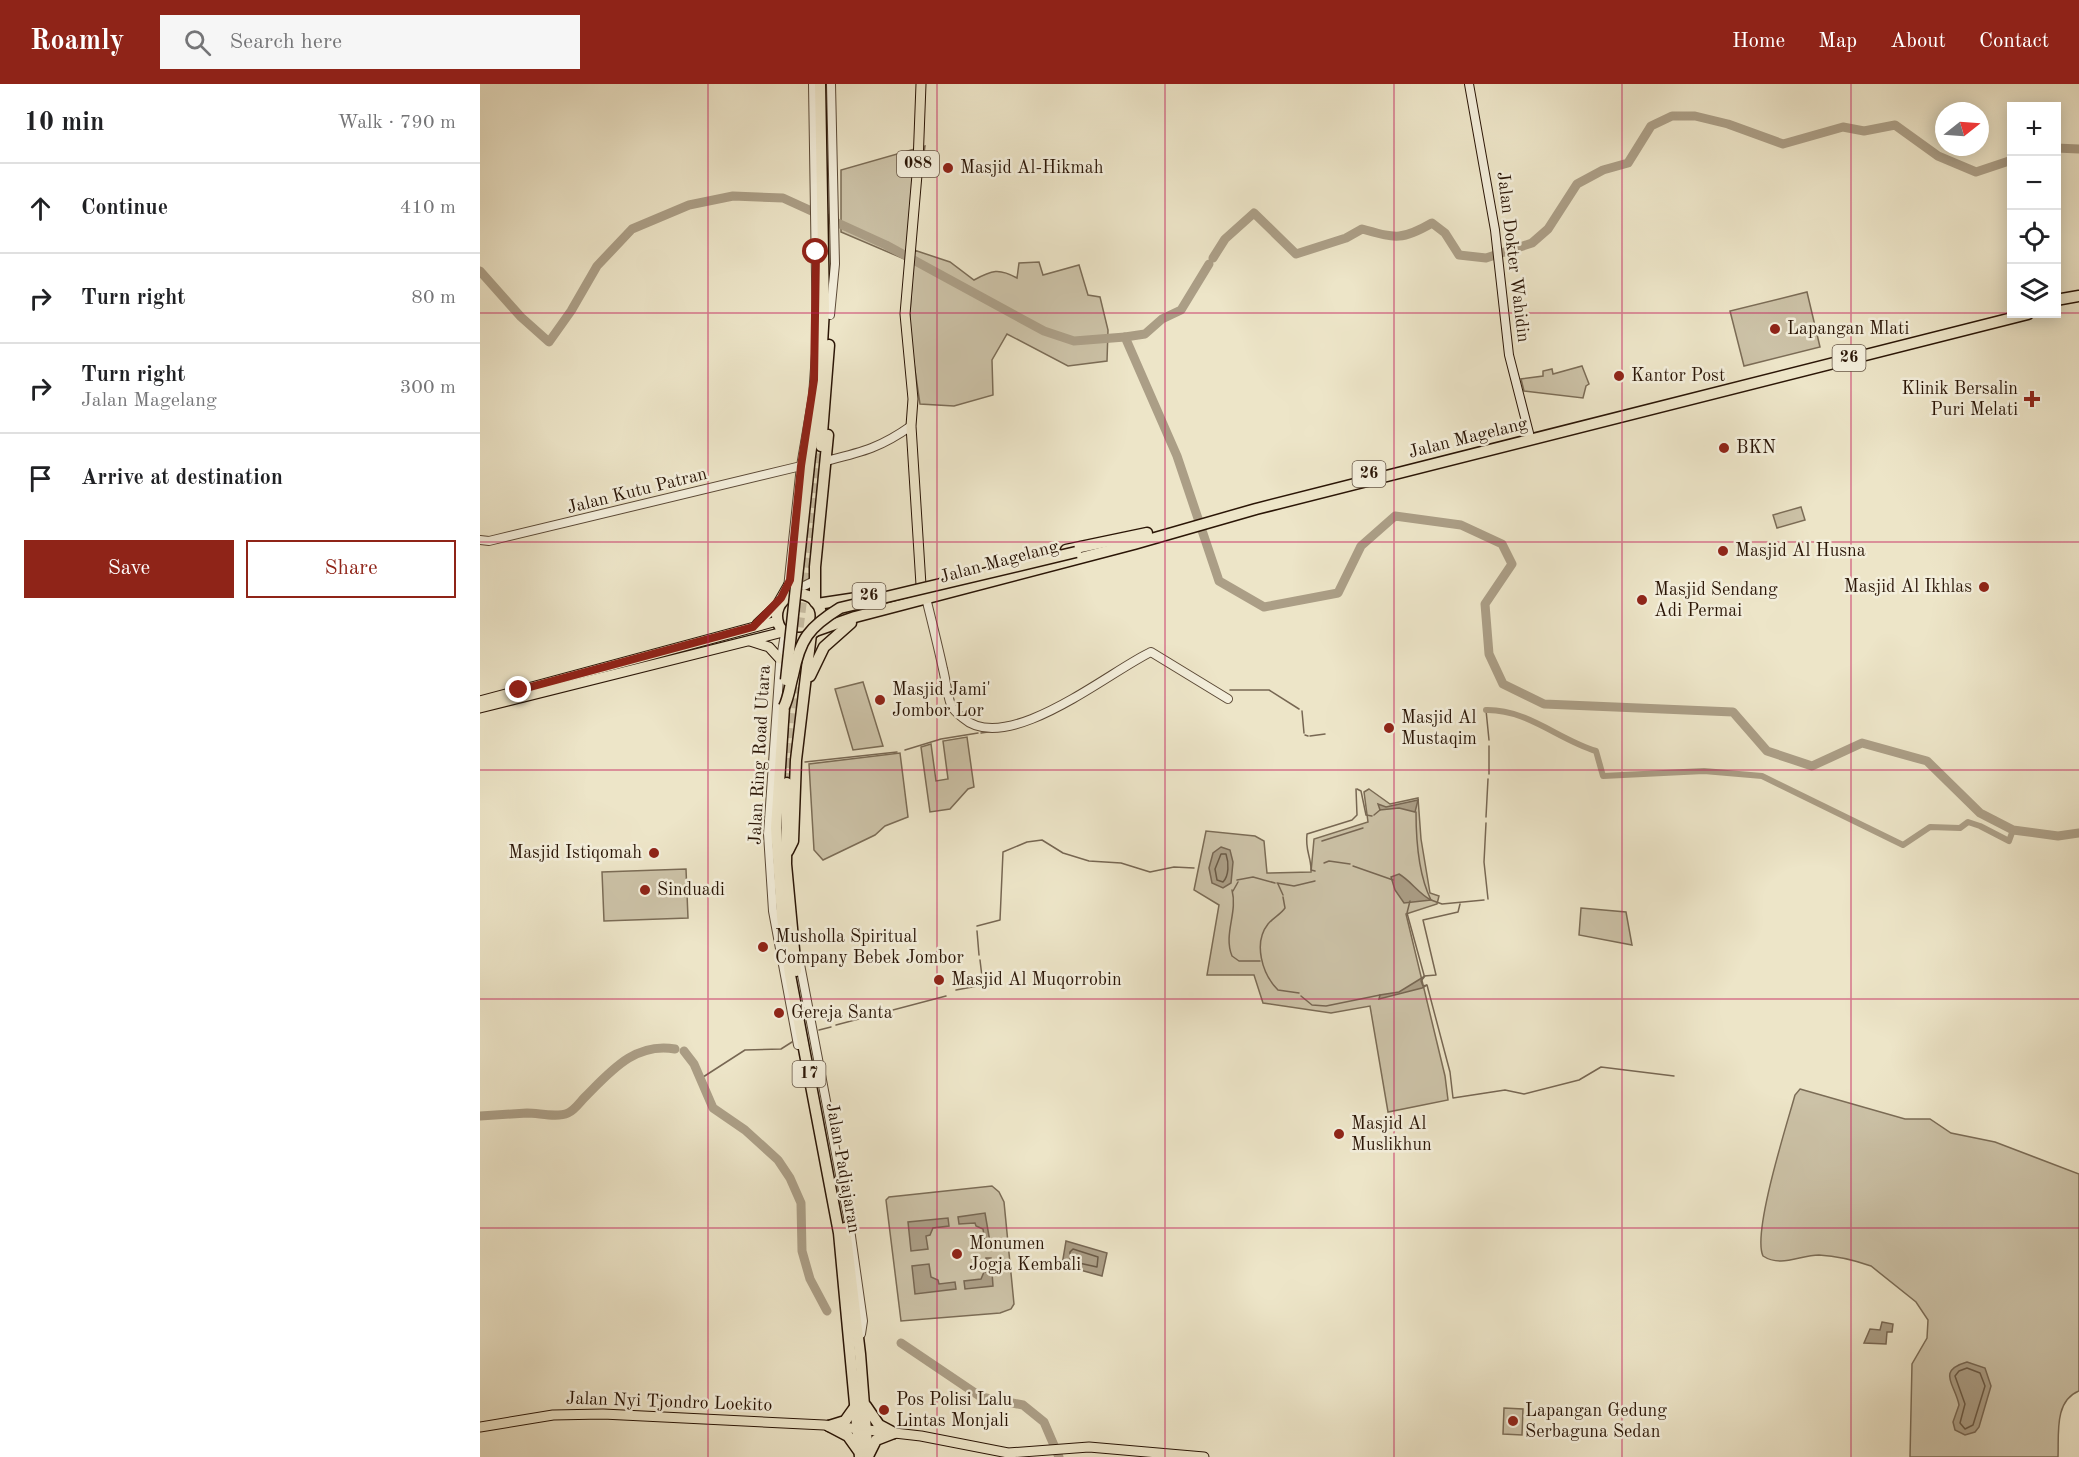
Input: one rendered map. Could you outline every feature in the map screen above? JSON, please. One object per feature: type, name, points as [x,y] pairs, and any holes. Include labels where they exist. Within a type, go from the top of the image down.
[{"type":"highway","points":[[820,84],[816,130],[824,163]]},
{"type":"highway","points":[[821,446],[828,372],[830,315],[825,243],[824,163],[829,137],[826,84]]},
{"type":"highway","name":"17","points":[[784,707],[823,342],[825,243]]},
{"type":"highway","points":[[2061,299],[2079,296]]},
{"type":"highway","points":[[2061,306],[2079,303]]},
{"type":"highway","name":"Jalan Magelang","points":[[1211,517],[1675,399],[2007,311]]},
{"type":"highway","name":"Jalan Magelang","points":[[816,603],[850,600],[1102,541],[1134,537],[1528,433],[2011,318]]},
{"type":"highway","points":[[813,633],[820,618],[814,581],[831,393],[828,372]]},
{"type":"highway","name":"Jalan Magelang","points":[[813,633],[855,617],[1134,544],[1185,524]]},
{"type":"highway","points":[[784,707],[798,649],[803,638],[824,618],[840,608],[1134,537]]},
{"type":"highway","points":[[815,567],[821,594],[836,602]]},
{"type":"highway","name":"26","points":[[786,598],[801,594],[816,603]]},
{"type":"highway","points":[[784,633],[777,621],[778,608],[786,598]]},
{"type":"highway","points":[[850,600],[855,617]]},
{"type":"highway","points":[[804,691],[817,658],[829,641],[851,622],[873,613]]},
{"type":"highway","name":"26","points":[[784,633],[801,638],[813,633]]},
{"type":"highway","name":"17","points":[[786,852],[793,841],[794,784],[807,666],[813,633]]},
{"type":"highway","name":"Jalan Padjajaran","points":[[784,707],[776,828],[785,944],[854,1338]]},
{"type":"highway","name":"Jalan Padjajaran","points":[[786,783],[786,852],[793,950],[845,1223],[864,1456]]},
{"type":"highway","points":[[829,1426],[845,1421],[859,1404],[874,1420],[894,1433]]},
{"type":"highway","points":[[829,1426],[848,1436],[864,1456],[876,1440],[894,1433]]},
{"type":"main road","name":"088","points":[[921,84],[918,163],[905,314],[913,399],[911,426],[921,585]]},
{"type":"main road","name":"Jalan Dokter Wahidin","points":[[1469,84],[1500,259],[1509,355],[1528,433]]},
{"type":"main road","points":[[753,627],[777,605],[789,582]]},
{"type":"main road","points":[[480,700],[777,621]]},
{"type":"main road","name":"26","points":[[480,708],[784,633]]},
{"type":"main road","points":[[747,641],[764,644],[780,661]]},
{"type":"main road","name":"Jalan Nyi Tjondro Loekito","points":[[480,1427],[553,1414],[588,1413],[829,1426],[894,1433],[1008,1453],[1113,1448],[1204,1457]]},
{"type":"street","points":[[813,84],[816,130],[824,163]]},
{"type":"street","points":[[829,137],[831,84]]},
{"type":"street","points":[[786,598],[801,466],[813,396],[825,243]]},
{"type":"street","points":[[826,461],[873,449],[887,443],[911,426]]},
{"type":"street","name":"Jalan Kutu Patran","points":[[480,540],[489,541],[569,523],[801,466]]},
{"type":"street","points":[[789,582],[798,585],[814,581]]},
{"type":"street","points":[[926,598],[951,707],[965,720],[979,728],[1010,725],[1034,719],[1072,700],[1133,660],[1151,652],[1228,699]]},
{"type":"street","name":"Jalan Ring Road Utara","points":[[784,633],[769,811],[771,889],[784,975],[829,1188]]},
{"type":"street","points":[[780,661],[793,658],[807,666]]},
{"type":"shaded area","points":[[925,146],[909,261],[841,232],[841,170]]},
{"type":"shaded area","points":[[914,250],[950,262],[974,280],[996,272],[1017,278],[1019,263],[1039,262],[1043,275],[1079,265],[1088,295],[1100,297],[1108,330],[1107,361],[1068,366],[1007,334],[992,360],[993,395],[954,406],[920,404],[909,329]]},
{"type":"shaded area","name":"Lapangan Mlati","points":[[1807,292],[1820,347],[1744,366],[1730,311]]},
{"type":"shaded area","points":[[1582,366],[1589,384],[1586,386],[1583,398],[1524,391],[1521,379],[1543,376],[1543,371],[1552,369],[1553,374]]},
{"type":"shaded area","points":[[1801,507],[1805,520],[1777,528],[1773,515]]},
{"type":"shaded area","points":[[863,682],[883,746],[853,750],[835,689]]},
{"type":"shaded area","points":[[967,737],[974,787],[968,789],[950,809],[930,812],[921,747],[931,744],[936,781],[948,779],[943,741]]},
{"type":"shaded area","points":[[900,753],[908,817],[885,826],[875,835],[823,860],[814,850],[809,764]]},
{"type":"shaded area","points":[[1369,789],[1390,804],[1418,798],[1421,839],[1430,893],[1439,896],[1437,904],[1406,914],[1445,1076],[1448,1100],[1388,1112],[1370,1006],[1331,1013],[1263,1003],[1254,975],[1207,975],[1219,905],[1194,890],[1206,831],[1255,836],[1264,841],[1267,873],[1311,872],[1314,839],[1368,822],[1364,792]]},
{"type":"shaded area","name":"Sinduadi","points":[[686,869],[688,918],[604,921],[602,872]]},
{"type":"shaded area","points":[[1581,908],[1626,912],[1632,945],[1579,935]]},
{"type":"shaded area","points":[[1800,1089],[1905,1119],[1930,1119],[1951,1133],[1995,1142],[2079,1174],[2079,1391],[2065,1402],[2062,1410],[2058,1429],[2058,1457],[1910,1457],[1912,1364],[1927,1338],[1928,1320],[1916,1302],[1871,1266],[1858,1262],[1819,1255],[1784,1261],[1763,1256],[1762,1225],[1766,1203],[1795,1095]]},
{"type":"shaded area","points":[[992,1186],[999,1192],[1004,1202],[1014,1304],[1011,1309],[1000,1313],[901,1321],[886,1200],[889,1197]]},
{"type":"shaded area","name":"Lapangan Gedung Serbaguna Sedan","points":[[1504,1408],[1523,1409],[1522,1435],[1503,1434]]},
{"type":"water","points":[[1418,800],[1415,812],[1399,808],[1380,810],[1378,804],[1386,807]]},
{"type":"water","points":[[1221,847],[1230,850],[1233,862],[1231,883],[1223,888],[1212,883],[1209,868],[1213,853]]},
{"type":"water","points":[[1399,874],[1431,900],[1404,903],[1395,890],[1391,877]]},
{"type":"water","points":[[1425,976],[1421,981],[1423,986],[1427,985],[1422,988],[1379,999],[1380,995],[1399,992]]},
{"type":"water","points":[[985,1213],[990,1242],[985,1243],[983,1229],[975,1223],[959,1224],[958,1217]]},
{"type":"water","points":[[948,1218],[949,1226],[933,1228],[930,1235],[926,1236],[928,1249],[911,1251],[908,1222]]},
{"type":"water","points":[[1066,1241],[1107,1253],[1102,1276],[1062,1265]]},
{"type":"water","points":[[986,1258],[991,1258],[993,1286],[965,1289],[964,1281],[981,1279],[984,1272],[988,1272]]},
{"type":"water","points":[[929,1264],[931,1277],[938,1280],[939,1284],[955,1282],[956,1289],[915,1294],[912,1266]]},
{"type":"water","points":[[1882,1322],[1893,1324],[1892,1332],[1887,1332],[1886,1344],[1864,1343],[1870,1329],[1880,1330]]},
{"type":"water","points":[[1967,1362],[1985,1368],[1991,1386],[1979,1427],[1975,1432],[1965,1435],[1955,1430],[1953,1422],[1959,1405],[1950,1374],[1952,1370]]},
{"type":"waterway","points":[[1213,258],[1225,239],[1254,213],[1296,254],[1346,238],[1362,229],[1398,236],[1413,233],[1432,223],[1445,233],[1459,255],[1486,258],[1532,243],[1548,229],[1577,184],[1603,170],[1628,163],[1651,126],[1672,116],[1695,116],[1728,124],[1783,144],[1843,127],[1864,131],[1895,125],[1938,156],[1976,172],[2007,162]]},
{"type":"waterway","points":[[2061,148],[2079,149]]},
{"type":"waterway","points":[[480,271],[521,317],[549,342],[571,311],[597,266],[632,229],[689,205],[733,196],[783,198],[886,245],[1044,331],[1074,341],[1125,337],[1177,456],[1219,581],[1264,607],[1338,593],[1361,546],[1395,516],[1461,525],[1502,544],[1512,564],[1485,604],[1489,654],[1503,684],[1544,704],[1733,712],[1767,751],[1812,766],[1862,743],[1927,761],[1980,813],[2013,830],[2058,836],[2079,833]]},
{"type":"waterway","points":[[1125,337],[1145,334],[1162,319],[1181,310],[1209,264]]},
{"type":"waterway","points":[[1230,690],[1269,690],[1299,709]]},
{"type":"waterway","points":[[1486,710],[1489,740]]},
{"type":"waterway","points":[[1486,710],[1515,714],[1596,751],[1603,776],[1704,771],[1762,776],[1903,845],[1930,827],[1960,828],[1968,822],[2009,841],[2013,830]]},
{"type":"waterway","points":[[1302,711],[1304,733]]},
{"type":"waterway","points":[[981,733],[995,731]]},
{"type":"waterway","points":[[905,750],[941,739],[978,733]]},
{"type":"waterway","points":[[1310,736],[1325,734]]},
{"type":"waterway","points":[[1489,746],[1489,774]]},
{"type":"waterway","points":[[805,762],[897,752]]},
{"type":"waterway","points":[[1486,817],[1488,779]]},
{"type":"waterway","points":[[1315,871],[1311,870],[1307,834],[1352,820],[1357,815],[1356,789]]},
{"type":"waterway","points":[[1357,789],[1361,791],[1366,815],[1372,816]]},
{"type":"waterway","points":[[1374,815],[1380,810]]},
{"type":"waterway","points":[[1416,812],[1417,846],[1431,900],[1442,904],[1484,900]]},
{"type":"waterway","points":[[1486,823],[1484,862],[1488,899]]},
{"type":"waterway","points":[[1322,841],[1363,828]]},
{"type":"waterway","points":[[977,926],[1000,920],[1003,852],[1027,842],[1042,840],[1063,853],[1089,861],[1121,863],[1150,872],[1174,867],[1194,868]]},
{"type":"waterway","points":[[1324,863],[1329,861],[1350,864]]},
{"type":"waterway","points":[[1353,866],[1393,880]]},
{"type":"waterway","points":[[1237,880],[1253,877],[1275,883]]},
{"type":"waterway","points":[[1277,883],[1294,886],[1315,881]]},
{"type":"waterway","points":[[1233,891],[1238,882]]},
{"type":"waterway","points":[[1278,884],[1283,895]]},
{"type":"waterway","points":[[1232,890],[1233,907],[1229,940],[1232,956],[1239,961],[1260,961]]},
{"type":"waterway","points":[[1283,897],[1285,908],[1263,932],[1261,958],[1268,976],[1278,990],[1299,993]]},
{"type":"waterway","points":[[1410,901],[1407,913],[1424,975]]},
{"type":"waterway","points":[[1424,976],[1436,975],[1423,920],[1458,912],[1460,904]]},
{"type":"waterway","points":[[977,931],[979,955]]},
{"type":"waterway","points":[[956,990],[983,985],[980,960]]},
{"type":"waterway","points":[[1427,985],[1450,1072],[1453,1098],[1505,1090],[1524,1094],[1579,1080],[1601,1067],[1674,1076]]},
{"type":"waterway","points":[[1301,996],[1312,1005],[1326,1006],[1380,995]]},
{"type":"waterway","points":[[836,1025],[946,996]]},
{"type":"waterway","points":[[819,1030],[831,1027]]},
{"type":"waterway","points":[[700,1079],[745,1050],[781,1049],[792,1042]]},
{"type":"waterway","points":[[480,1116],[568,1113],[614,1069],[636,1054],[661,1048],[675,1049]]},
{"type":"waterway","points":[[684,1051],[694,1064],[713,1108],[745,1130],[778,1160],[790,1178],[801,1203],[802,1251],[810,1279],[827,1311]]},
{"type":"waterway","points":[[901,1343],[981,1397],[1023,1405],[1044,1422],[1059,1457]]},
{"type":"tunnel","points":[[795,657],[821,446]]},
{"type":"tunnel","points":[[787,783],[793,687]]},
{"type":"place","name":"Masjid Al-Hikmah","points":[[948,168]]},
{"type":"place","name":"Lapangan Mlati","points":[[1775,329]]},
{"type":"place","name":"Kantor Post","points":[[1619,376]]},
{"type":"place","name":"Klinik Bersalin Puri Melati","points":[[2032,399]]},
{"type":"place","name":"BKN","points":[[1724,448]]},
{"type":"place","name":"Masjid Al Husna","points":[[1723,551]]},
{"type":"place","name":"Masjid Al Ikhlas","points":[[1984,587]]},
{"type":"place","name":"Masjid Sendang Adi Permai","points":[[1642,600]]},
{"type":"place","name":"Masjid Jami' Jombor Lor","points":[[880,700]]},
{"type":"place","name":"Masjid Al Mustaqim","points":[[1389,728]]},
{"type":"place","name":"Masjid Istiqomah","points":[[654,853]]},
{"type":"place","name":"Sinduadi","points":[[645,890]]},
{"type":"place","name":"Musholla Spiritual Company Bebek Jombor","points":[[763,947]]},
{"type":"place","name":"Masjid Al Muqorrobin","points":[[939,980]]},
{"type":"place","name":"Gereja Santa","points":[[779,1013]]},
{"type":"place","name":"Masjid Al Muslikhun","points":[[1339,1134]]},
{"type":"place","name":"Monumen Jogja Kembali","points":[[957,1254]]},
{"type":"place","name":"Pos Polisi Lalu Lintas Monjali","points":[[884,1410]]},
{"type":"place","name":"Lapangan Gedung Serbaguna Sedan","points":[[1513,1421]]},
{"type":"route","points":[[519,690],[697,644],[753,627],[777,605],[790,580],[801,466],[813,396],[817,340],[816,252]]}]
